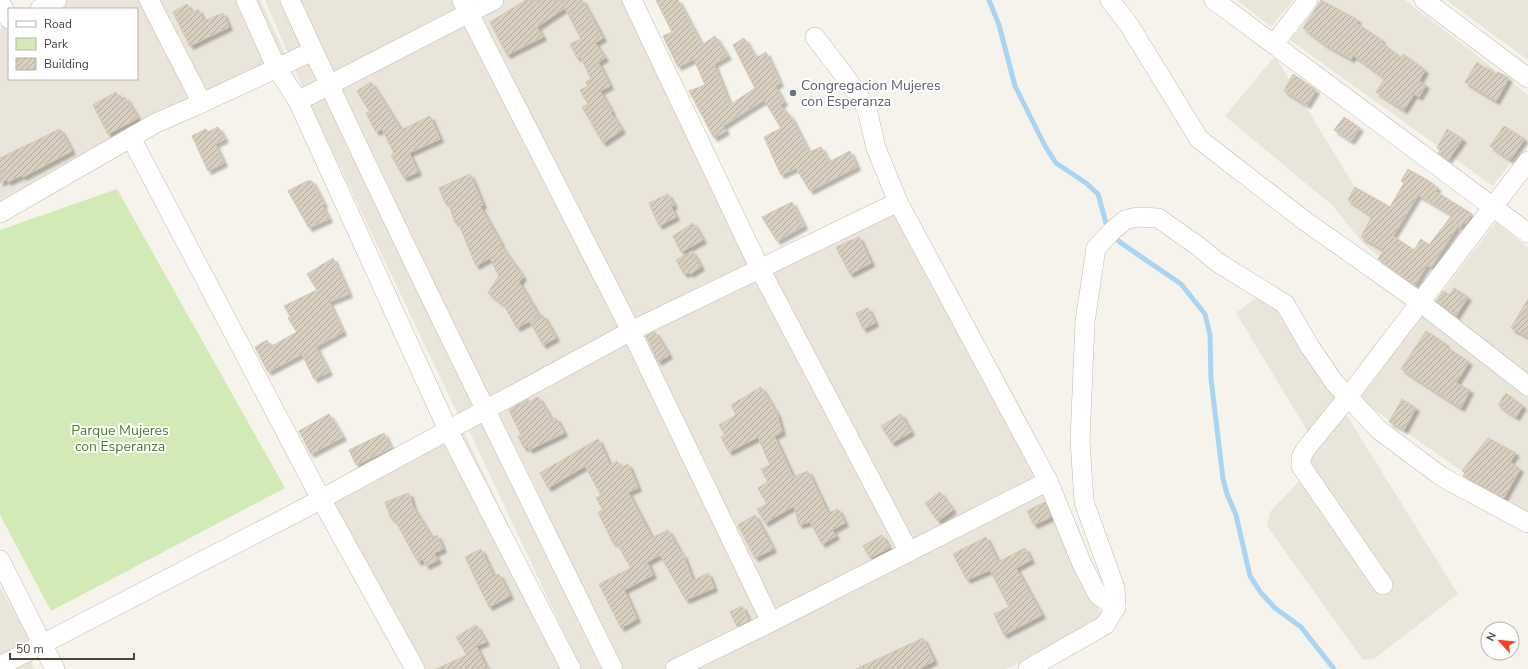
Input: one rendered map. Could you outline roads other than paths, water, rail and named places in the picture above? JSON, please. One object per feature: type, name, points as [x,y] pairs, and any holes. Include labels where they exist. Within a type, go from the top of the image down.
[{"type":"street","points":[[42,8],[57,0]]},
{"type":"street","points":[[149,0],[202,104]]},
{"type":"street","points":[[246,0],[276,67],[298,102],[448,430],[571,669]]},
{"type":"street","points":[[290,0],[329,86],[485,410],[613,669]]},
{"type":"street","points":[[298,102],[329,86],[465,7],[494,0]]},
{"type":"street","points":[[632,0],[760,269],[909,552]]},
{"type":"street","points":[[1110,0],[1129,25],[1198,139],[1306,221],[1420,302],[1504,369],[1528,386]]},
{"type":"street","points":[[1214,0],[1528,233]]},
{"type":"street","points":[[1274,44],[1308,0]]},
{"type":"street","points":[[1424,0],[1528,78]]},
{"type":"street","points":[[0,2],[8,17]]},
{"type":"street","points":[[465,7],[631,331],[771,622]]},
{"type":"street","points":[[815,37],[867,109],[876,148],[898,202],[1048,481],[1082,564],[1098,595],[1116,607]]},
{"type":"street","points":[[0,213],[156,123],[202,104],[276,67],[313,51]]},
{"type":"street","points":[[131,138],[321,499],[414,669]]},
{"type":"street","points":[[1383,585],[1301,466],[1301,458],[1305,450],[1348,397],[1528,161]]},
{"type":"street","points":[[0,666],[43,646],[321,499],[631,331],[898,202]]},
{"type":"street","points":[[1028,669],[1105,625],[1116,607],[1115,588],[1084,502],[1080,440],[1085,322],[1096,248],[1125,220],[1137,217],[1158,218],[1198,246],[1217,262],[1285,304],[1310,347],[1334,382],[1378,430],[1442,478],[1528,523]]},
{"type":"street","points":[[675,669],[771,622],[1048,481]]},
{"type":"street","points":[[0,560],[55,669]]},
{"type":"waterway","points":[[989,0],[999,25],[1015,86],[1045,146],[1056,163],[1086,183],[1098,194],[1108,230]]},
{"type":"waterway","points":[[1113,236],[1181,284],[1205,314],[1210,335],[1211,379],[1223,479],[1227,494],[1236,515],[1250,576],[1261,593],[1275,608],[1301,627],[1334,669]]},
{"type":"place","name":"Congregacion Mujeres con Esperanza","points":[[793,93]]},
{"type":"park label","name":"Parque Mujeres con Esperanza","points":[[120,438]]}]
